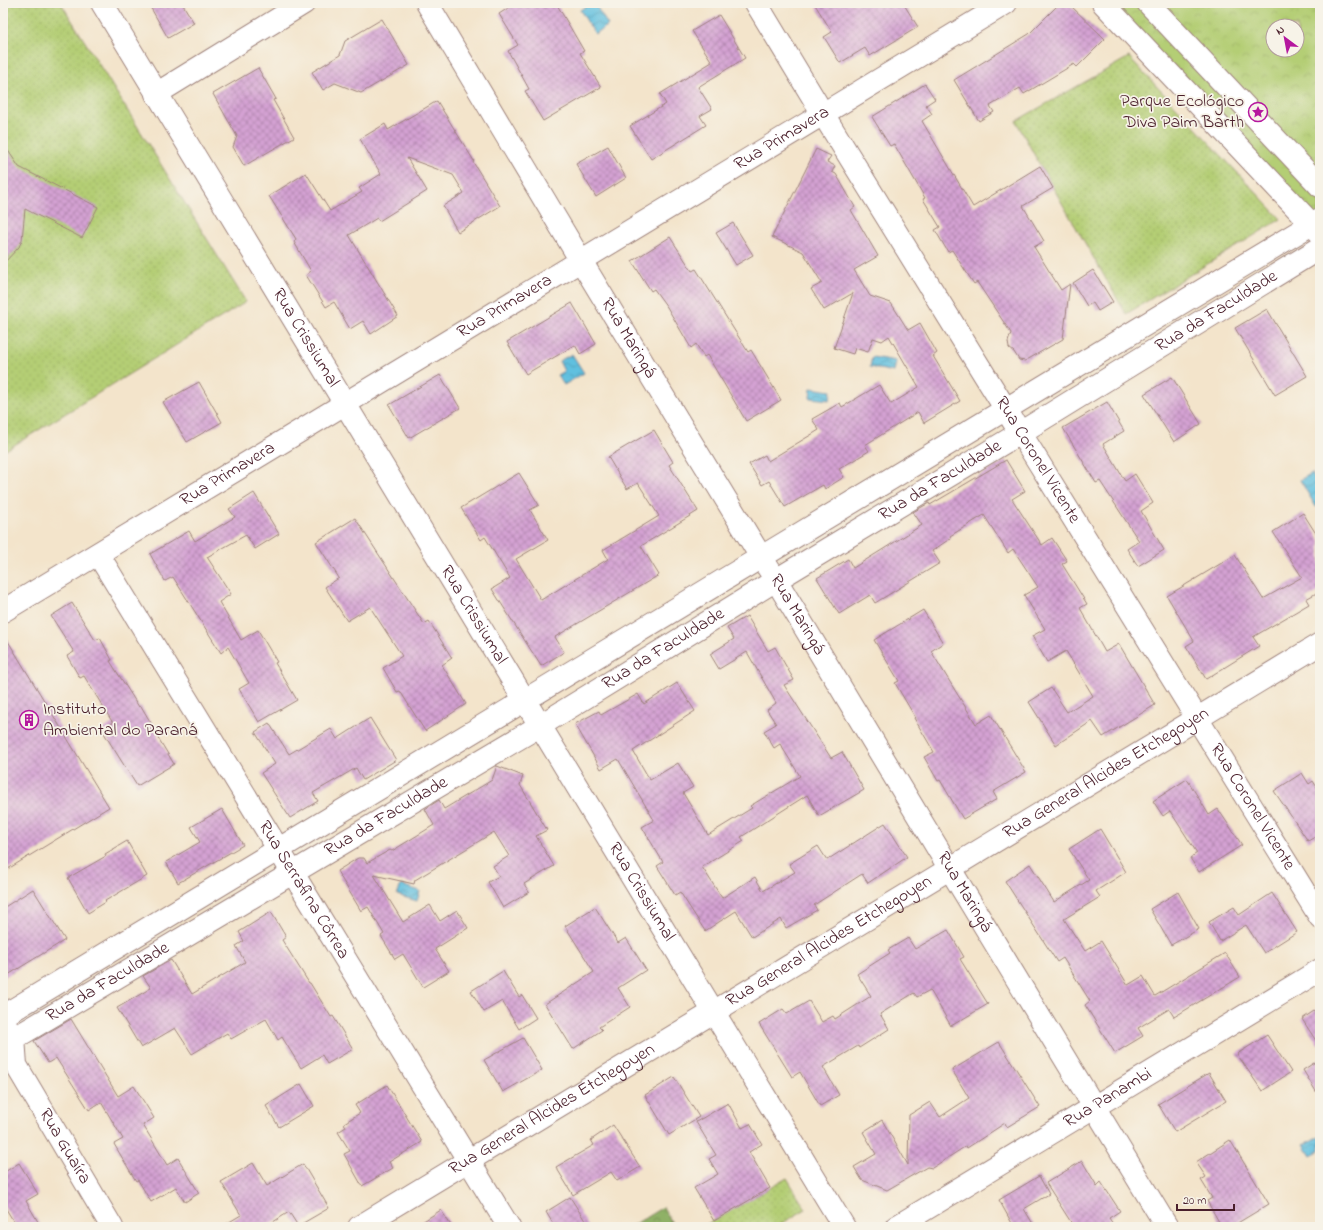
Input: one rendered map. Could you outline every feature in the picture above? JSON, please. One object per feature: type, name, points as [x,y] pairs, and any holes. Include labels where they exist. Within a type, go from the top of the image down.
[{"type":"street","name":"Rua Crissiumal","points":[[102,3],[844,1227]]},
{"type":"street","points":[[156,94],[304,3]]},
{"type":"street","name":"Rua Maringá","points":[[427,3],[581,261],[776,580],[1167,1227]]},
{"type":"street","name":"Rua Coronel Vicente","points":[[756,3],[822,114],[1320,917]]},
{"type":"street","name":"Rua Primavera","points":[[3,611],[1006,3]]},
{"type":"street","points":[[1103,3],[1317,225]]},
{"type":"street","points":[[1148,3],[1320,186]]},
{"type":"street","name":"Rua da Faculdade","points":[[3,1016],[1006,409],[1317,225]]},
{"type":"street","name":"Rua da Faculdade","points":[[7,1034],[293,873],[541,725],[776,580],[1020,434],[1320,248]]},
{"type":"street","name":"Rua Serrafina Côrrea","points":[[98,554],[509,1227]]},
{"type":"street","name":"Rua General Alcides Etchegoyen","points":[[359,1227],[1320,644]]},
{"type":"street","name":"Rua Panambi","points":[[896,1227],[1320,970]]},
{"type":"street","name":"Rua Guaíra","points":[[7,1034],[10,1062],[112,1227]]},
{"type":"green space","points":[[3,3],[61,3],[246,302],[3,452]]},
{"type":"green space","name":"Parque Ecológico Diva Paim Barth","points":[[1097,3],[1320,3],[1320,235]]},
{"type":"green space","points":[[1129,57],[1281,219],[1126,314],[1016,121]]},
{"type":"green space","points":[[787,1178],[806,1209],[776,1227],[702,1227]]},
{"type":"green space","points":[[663,1207],[674,1227],[630,1227]]},
{"type":"water","points":[[591,3],[594,3],[608,25],[595,34],[580,10]]},
{"type":"water","points":[[572,354],[584,373],[564,385],[557,375],[564,371],[559,361]]},
{"type":"water","points":[[872,357],[896,361],[894,372],[870,367]]},
{"type":"water","points":[[811,388],[831,391],[830,400],[810,398]]},
{"type":"water","points":[[1312,473],[1320,487],[1320,505],[1316,507],[1300,480]]},
{"type":"water","points":[[401,885],[420,891],[417,901],[397,895]]},
{"type":"water","points":[[1320,1135],[1320,1150],[1311,1156],[1304,1145]]},
{"type":"building","points":[[148,3],[182,3],[194,23],[168,38]]},
{"type":"building","points":[[516,3],[556,3],[584,51],[580,53],[601,87],[543,121],[525,91],[529,89],[508,51],[518,45],[499,14]]},
{"type":"building","points":[[814,3],[903,3],[918,27],[870,56],[865,48],[840,63],[824,37],[832,32]]},
{"type":"building","points":[[1060,3],[1068,3],[1105,39],[1077,67],[1074,64],[1024,94],[1020,88],[990,106],[994,112],[979,121],[954,80],[1029,34]]},
{"type":"building","points":[[719,15],[745,58],[698,87],[712,109],[700,116],[706,125],[651,159],[630,126],[666,104],[660,94],[712,62],[692,31]]},
{"type":"building","points":[[382,19],[409,65],[361,93],[335,83],[323,90],[312,72],[340,55],[345,41]]},
{"type":"building","points":[[258,68],[276,99],[273,100],[294,137],[244,166],[233,147],[237,136],[213,94]]},
{"type":"building","points":[[925,84],[935,99],[926,105],[932,114],[922,121],[973,207],[1040,166],[1053,188],[1023,206],[1044,241],[1034,247],[1061,290],[1070,284],[1063,339],[1025,361],[1019,360],[1014,352],[1009,348],[1008,342],[1011,333],[977,282],[974,284],[952,250],[948,252],[935,230],[940,227],[923,199],[925,198],[894,144],[890,146],[872,117]]},
{"type":"building","points":[[437,101],[500,206],[458,232],[443,206],[464,193],[453,175],[407,158],[427,191],[379,221],[377,218],[349,235],[398,316],[371,334],[363,321],[350,329],[334,302],[326,307],[306,275],[311,271],[294,242],[296,239],[269,196],[306,173],[330,211],[362,192],[359,188],[381,174],[360,139],[385,124],[388,130]]},
{"type":"building","points":[[3,143],[19,167],[98,207],[82,238],[25,209],[22,240],[19,247],[3,264]]},
{"type":"building","points":[[608,146],[626,178],[596,197],[576,164]]},
{"type":"building","points":[[816,149],[831,156],[827,162],[835,166],[832,172],[836,174],[855,207],[851,210],[878,256],[854,270],[870,296],[891,303],[908,330],[920,323],[937,353],[933,356],[960,401],[924,423],[918,412],[865,445],[869,451],[839,469],[844,477],[825,489],[823,485],[785,507],[769,481],[762,485],[749,464],[765,455],[768,461],[819,430],[812,419],[840,403],[842,407],[879,385],[891,404],[919,387],[889,336],[882,341],[873,338],[868,352],[855,348],[853,354],[834,348],[853,293],[824,310],[811,289],[822,283],[803,252],[772,237]]},
{"type":"building","points":[[733,223],[753,255],[736,265],[716,233]]},
{"type":"building","points":[[670,237],[692,271],[696,269],[748,352],[751,350],[781,400],[746,421],[707,355],[704,357],[696,344],[691,348],[667,307],[654,289],[651,291],[632,261]]},
{"type":"building","points":[[1093,270],[1113,302],[1098,311],[1093,303],[1087,306],[1073,283]]},
{"type":"building","points":[[572,303],[596,344],[580,354],[575,345],[526,374],[507,342]]},
{"type":"building","points":[[1267,309],[1307,376],[1275,395],[1235,328]]},
{"type":"building","points":[[440,375],[460,408],[409,438],[389,405]]},
{"type":"building","points":[[1172,377],[1201,424],[1174,442],[1144,394]]},
{"type":"building","points":[[199,382],[222,422],[187,442],[163,402]]},
{"type":"building","points":[[1107,402],[1124,431],[1103,444],[1125,481],[1135,474],[1153,503],[1141,511],[1164,550],[1138,566],[1127,549],[1139,541],[1100,481],[1096,483],[1063,428]]},
{"type":"building","points":[[654,430],[673,462],[669,465],[698,511],[641,546],[659,575],[555,637],[564,652],[541,666],[492,589],[510,578],[485,537],[481,540],[461,508],[519,473],[539,505],[530,510],[548,540],[516,559],[541,600],[608,559],[603,550],[659,516],[638,483],[627,489],[608,457]]},
{"type":"building","points":[[1006,460],[1025,491],[1012,499],[1042,545],[1052,538],[1067,561],[1062,564],[1087,604],[1080,608],[1105,652],[1119,644],[1155,705],[1103,737],[1092,721],[1056,745],[1029,702],[1051,688],[1067,712],[1093,696],[1066,651],[1047,662],[1032,636],[1045,629],[1024,595],[1038,587],[1013,549],[1008,553],[984,515],[950,536],[951,538],[932,551],[940,563],[875,603],[870,595],[839,614],[817,578],[848,559],[853,568],[922,525],[913,512],[929,503],[930,505]]},
{"type":"building","points":[[254,493],[279,534],[255,549],[246,535],[207,557],[231,594],[219,602],[241,640],[258,630],[277,662],[275,663],[297,700],[259,722],[239,689],[249,683],[228,647],[221,653],[173,577],[165,581],[150,554],[189,531],[195,541],[235,517],[229,509]]},
{"type":"building","points":[[1303,513],[1320,540],[1320,591],[1306,599],[1309,604],[1253,637],[1259,646],[1206,679],[1186,646],[1194,641],[1167,596],[1235,555],[1263,599],[1302,577],[1273,532]]},
{"type":"building","points":[[355,518],[424,624],[429,621],[452,658],[442,665],[466,704],[425,731],[400,691],[397,692],[383,668],[402,656],[370,607],[347,621],[325,587],[339,578],[316,542]]},
{"type":"building","points":[[72,603],[95,640],[100,638],[112,660],[110,661],[139,707],[141,706],[174,764],[137,786],[102,730],[113,723],[84,676],[80,678],[67,656],[74,652],[51,616]]},
{"type":"building","points":[[923,610],[943,643],[931,651],[976,724],[991,715],[1026,772],[993,792],[997,799],[963,819],[940,780],[938,781],[924,757],[934,752],[895,683],[899,681],[874,640]]},
{"type":"building","points":[[747,616],[768,651],[775,647],[794,680],[784,685],[831,758],[842,752],[864,790],[819,816],[807,795],[741,837],[744,841],[702,867],[722,898],[755,877],[763,891],[795,872],[789,864],[818,846],[827,860],[885,823],[907,857],[868,883],[862,874],[814,905],[817,910],[786,928],[781,919],[752,937],[736,911],[705,931],[680,892],[675,895],[657,866],[663,862],[642,827],[654,820],[618,759],[601,769],[575,724],[599,711],[601,715],[638,694],[644,704],[677,683],[695,711],[633,751],[650,780],[678,763],[693,787],[683,793],[708,835],[752,808],[750,806],[800,776],[780,744],[774,748],[764,731],[776,724],[767,710],[776,703],[747,652],[719,669],[710,654],[734,639],[727,628]]},
{"type":"building","name":"Instituto Ambiental do Paraná","points":[[3,633],[109,807],[3,872]]},
{"type":"building","points":[[370,718],[396,760],[363,780],[356,768],[313,793],[318,801],[290,818],[261,773],[275,764],[255,732],[269,723],[289,754],[331,729],[337,739]]},
{"type":"building","points":[[497,766],[523,776],[520,785],[547,830],[536,836],[554,866],[524,884],[529,892],[503,908],[488,882],[499,876],[493,866],[509,856],[494,832],[415,880],[414,884],[374,875],[403,922],[430,905],[440,921],[457,910],[468,928],[435,949],[449,971],[423,987],[403,954],[395,959],[381,936],[384,934],[368,907],[361,911],[337,871],[358,858],[364,858],[367,863],[390,850],[392,851],[434,825],[425,809],[439,800],[444,809],[492,780]]},
{"type":"building","points":[[1302,773],[1309,784],[1313,781],[1320,792],[1320,834],[1308,841],[1274,791]]},
{"type":"building","points":[[1187,779],[1209,815],[1218,809],[1242,845],[1199,872],[1190,858],[1197,853],[1170,811],[1163,816],[1153,801]]},
{"type":"building","points":[[222,809],[243,845],[178,883],[166,862],[200,842],[191,827]]},
{"type":"building","points":[[1100,829],[1126,872],[1096,891],[1100,897],[1064,919],[1085,951],[1101,941],[1128,985],[1143,976],[1155,996],[1225,953],[1240,977],[1174,1017],[1169,1009],[1138,1028],[1143,1036],[1115,1053],[1085,1005],[1090,1001],[1063,958],[1057,962],[1005,881],[1030,864],[1054,902],[1089,880],[1069,849]]},
{"type":"building","points":[[127,841],[147,876],[88,913],[68,878],[106,856],[105,854]]},
{"type":"building","points":[[33,889],[65,940],[3,978],[3,908]]},
{"type":"building","points":[[1178,892],[1199,929],[1171,945],[1150,909]]},
{"type":"building","points":[[1272,893],[1297,932],[1264,953],[1246,925],[1220,941],[1209,922],[1234,907],[1239,915]]},
{"type":"building","points":[[595,907],[618,943],[626,938],[646,970],[618,988],[630,1007],[599,1027],[602,1030],[573,1049],[545,1004],[594,972],[565,926]]},
{"type":"building","points":[[271,912],[286,937],[282,940],[331,1017],[333,1016],[353,1049],[327,1064],[322,1055],[301,1068],[282,1037],[278,1040],[266,1019],[231,1039],[227,1033],[192,1054],[175,1028],[141,1048],[117,1008],[151,988],[143,976],[171,960],[192,994],[245,962],[236,946],[244,941],[239,932]]},
{"type":"building","points":[[948,930],[964,957],[960,959],[988,1004],[951,1026],[930,990],[917,997],[914,993],[880,1014],[889,1029],[859,1048],[858,1046],[823,1067],[839,1095],[820,1106],[800,1072],[792,1077],[759,1024],[783,1009],[787,1014],[809,1001],[822,1022],[833,1016],[835,1019],[871,996],[857,974],[890,953],[888,950],[908,938],[915,949]]},
{"type":"building","points":[[503,971],[519,997],[522,995],[536,1018],[519,1029],[502,1001],[484,1012],[471,991]]},
{"type":"building","points":[[1320,1007],[1320,1047],[1302,1019]]},
{"type":"building","points":[[71,1019],[118,1096],[134,1086],[154,1118],[143,1125],[167,1165],[178,1158],[199,1193],[185,1202],[176,1187],[151,1202],[138,1180],[136,1181],[114,1144],[123,1139],[101,1102],[89,1110],[56,1058],[48,1063],[34,1041]]},
{"type":"building","points":[[1267,1035],[1291,1072],[1262,1091],[1237,1054]]},
{"type":"building","points":[[523,1038],[542,1070],[503,1092],[484,1060]]},
{"type":"building","points":[[999,1042],[1040,1107],[1007,1127],[1005,1123],[967,1148],[966,1146],[932,1168],[927,1167],[887,1190],[862,1180],[854,1167],[876,1154],[863,1132],[882,1120],[908,1165],[909,1115],[930,1102],[940,1117],[969,1098],[952,1070]]},
{"type":"building","points":[[1320,1059],[1320,1098],[1303,1070]]},
{"type":"building","points":[[1209,1073],[1226,1101],[1175,1132],[1158,1104]]},
{"type":"building","points":[[674,1077],[699,1117],[669,1135],[645,1095]]},
{"type":"building","points":[[301,1084],[314,1106],[279,1127],[266,1106]]},
{"type":"building","points":[[387,1085],[422,1142],[389,1162],[393,1168],[362,1186],[344,1154],[350,1151],[338,1132],[346,1127],[344,1123],[360,1113],[355,1105]]},
{"type":"building","points":[[728,1103],[742,1128],[750,1124],[762,1144],[749,1152],[770,1188],[714,1221],[694,1188],[718,1174],[709,1159],[716,1155],[696,1122]]},
{"type":"building","points":[[613,1125],[640,1167],[617,1181],[611,1172],[573,1195],[556,1167],[594,1145],[591,1140]]},
{"type":"building","points":[[1230,1140],[1269,1204],[1231,1227],[1222,1227],[1207,1201],[1212,1198],[1201,1180],[1206,1177],[1196,1162]]},
{"type":"building","points":[[1082,1161],[1097,1186],[1101,1182],[1120,1211],[1109,1218],[1115,1227],[1074,1227],[1046,1183]]},
{"type":"building","points":[[19,1163],[38,1194],[26,1201],[41,1227],[17,1227],[3,1204],[3,1173]]},
{"type":"building","points":[[253,1163],[267,1186],[303,1164],[329,1208],[298,1226],[289,1212],[265,1227],[221,1227],[241,1215],[221,1182]]},
{"type":"building","points":[[1039,1176],[1049,1194],[1024,1209],[1035,1227],[1014,1227],[999,1200]]},
{"type":"building","points":[[570,1197],[589,1227],[555,1227],[546,1212]]},
{"type":"building","points":[[441,1210],[452,1227],[414,1227]]},
{"type":"place","name":"Parque Ecológico Diva Paim Barth","points":[[1258,112]]},
{"type":"place","name":"Instituto Ambiental do Paraná","points":[[29,720]]}]
